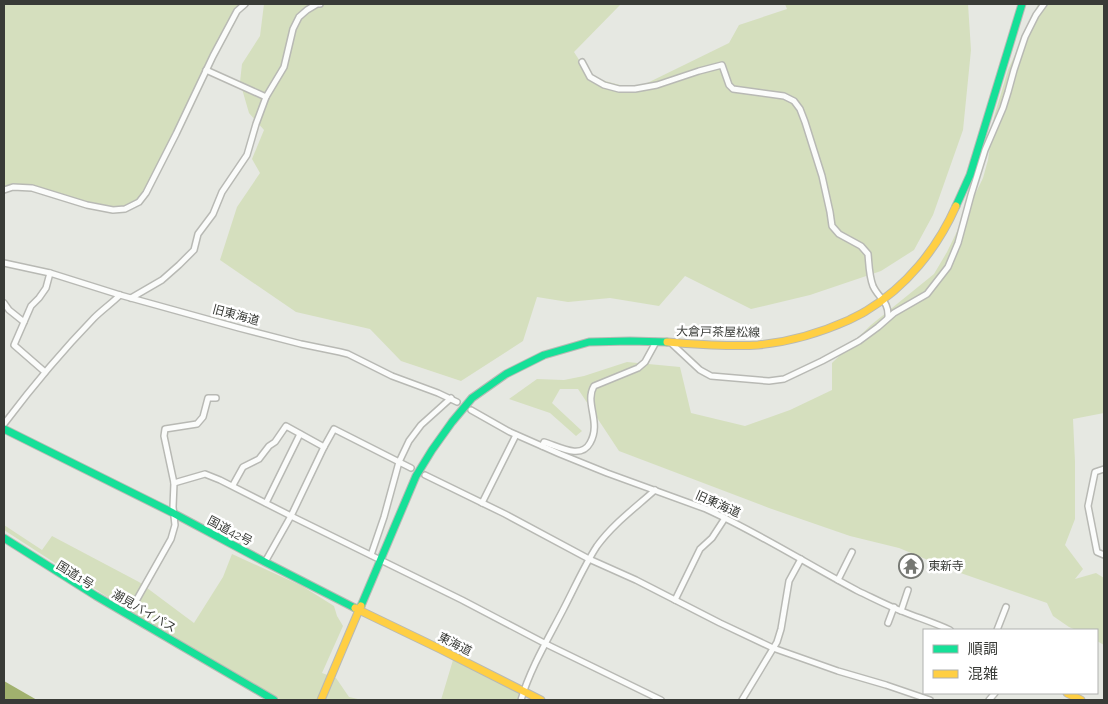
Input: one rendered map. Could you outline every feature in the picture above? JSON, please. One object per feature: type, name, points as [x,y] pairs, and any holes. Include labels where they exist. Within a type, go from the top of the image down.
[{"type":"main road","name":"大倉戸茶屋松線","points":[[359,610],[416,476],[452,422],[472,398],[506,374],[544,355],[589,342],[630,341],[757,345],[789,340],[828,329],[864,312],[894,290],[914,271],[937,242],[970,175],[1022,4]]},
{"type":"main road","name":"国道42号","points":[[4,429],[359,610]]},
{"type":"main road","name":"潮見バイパス","points":[[4,538],[96,596],[274,700]]},
{"type":"main road","name":"国道1号","points":[[4,543],[80,592],[265,700]]},
{"type":"main road","name":"東海道","points":[[359,610],[541,700]]},
{"type":"main road","points":[[321,700],[359,610]]},
{"type":"street","points":[[4,190],[13,187],[32,188],[87,205],[113,210],[125,209],[140,202],[176,134],[206,70],[237,12],[245,4]]},
{"type":"street","points":[[131,298],[162,280],[194,250],[198,234],[213,214],[222,192],[247,156],[266,97],[284,67],[293,29],[299,17],[307,10],[320,4]]},
{"type":"street","points":[[671,343],[700,370],[711,376],[769,381],[784,379],[859,341],[888,317],[927,294],[948,267],[958,243],[985,150],[1003,108],[1025,37],[1044,4]]},
{"type":"street","points":[[582,62],[590,77],[604,85],[619,89],[635,89],[657,85],[722,65],[729,85],[733,89],[784,96],[794,101],[800,109],[805,122],[822,176],[832,226],[839,234],[861,246],[868,254],[870,275],[874,286],[886,303],[888,317]]},
{"type":"street","points":[[206,70],[266,97]]},
{"type":"street","name":"旧東海道","points":[[4,263],[50,273],[120,295],[247,330],[348,354],[392,376],[451,398],[456,402]]},
{"type":"street","points":[[46,372],[14,345],[31,306],[46,288],[50,273]]},
{"type":"street","points":[[4,424],[26,394],[95,317],[120,295]]},
{"type":"street","points":[[4,303],[9,310],[24,322]]},
{"type":"street","points":[[542,446],[544,442],[573,451],[583,451],[589,446],[593,438],[595,425],[591,398],[594,386],[638,368],[645,362],[656,342]]},
{"type":"street","points":[[132,608],[171,538],[175,525],[173,514],[174,483],[164,436],[165,429],[197,424],[202,417],[208,398],[216,398]]},
{"type":"street","points":[[371,555],[399,462],[409,442],[421,425],[451,398]]},
{"type":"street","name":"旧東海道","points":[[471,410],[516,435],[542,446],[607,473],[706,509],[779,545],[876,600],[948,629]]},
{"type":"street","points":[[233,485],[243,467],[259,459],[275,442],[286,426],[324,446]]},
{"type":"street","points":[[265,562],[291,516],[334,429],[411,468]]},
{"type":"street","points":[[266,503],[300,434]]},
{"type":"street","points":[[482,503],[516,435]]},
{"type":"street","points":[[1104,469],[1095,472],[1088,506],[1097,552],[1104,555]]},
{"type":"street","points":[[174,483],[206,474],[233,485],[291,516],[660,700]]},
{"type":"street","points":[[426,475],[590,559],[773,648],[930,700]]},
{"type":"street","points":[[521,700],[523,691],[546,644],[598,545],[615,526],[655,490]]},
{"type":"street","points":[[675,600],[700,549],[712,538],[725,518]]},
{"type":"street","points":[[838,580],[852,552]]},
{"type":"street","points":[[742,700],[777,642],[781,630],[789,581],[801,559]]},
{"type":"street","points":[[901,611],[908,590]]},
{"type":"street","points":[[888,623],[894,607]]},
{"type":"street","points":[[997,629],[1006,607]]},
{"type":"shaded area","points":[[4,4],[244,4],[237,12],[144,197],[125,209],[23,188],[4,193]]},
{"type":"shaded area","points":[[264,4],[621,4],[574,52],[590,77],[635,89],[729,43],[739,25],[787,9],[785,4],[968,4],[971,50],[963,130],[933,215],[914,250],[881,271],[810,295],[751,309],[685,276],[659,306],[610,298],[568,302],[537,297],[523,341],[461,381],[401,361],[370,329],[296,312],[220,260],[237,207],[260,173],[252,159],[264,130],[249,113],[240,82],[242,64],[260,36]]},
{"type":"shaded area","points":[[1038,4],[1104,4],[1104,413],[1073,419],[1075,519],[1065,545],[1083,569],[1075,579],[1096,573],[1104,578],[1104,645],[1098,642],[1098,629],[1074,629],[1069,627],[1053,616],[1047,603],[952,570],[899,548],[850,536],[769,508],[619,451],[578,389],[560,389],[552,403],[582,431],[576,436],[550,413],[509,399],[537,379],[564,380],[584,376],[627,362],[680,367],[691,413],[745,426],[790,410],[832,390],[832,363],[871,325],[934,274],[947,252],[983,178],[988,160],[994,117],[1008,70]]},
{"type":"shaded area","points":[[4,525],[42,550],[52,536],[139,582],[194,623],[223,577],[232,554],[302,586],[334,606],[343,626],[322,673],[336,678],[349,697],[362,700],[281,700],[123,607],[4,530]]},
{"type":"shaded area","points":[[453,660],[520,693],[517,700],[441,700]]},
{"type":"shaded area","points":[[4,681],[37,700],[4,700]]},
{"type":"traffic: fast","points":[[956,206],[970,175],[1022,4]]},
{"type":"traffic: fast","points":[[361,606],[416,476],[452,422],[472,398],[506,374],[544,355],[589,342],[667,342]]},
{"type":"traffic: fast","points":[[4,429],[173,513],[355,608]]},
{"type":"traffic: fast","points":[[4,538],[96,596],[274,700]]},
{"type":"traffic: slow","points":[[667,342],[735,346],[770,344],[804,336],[849,320],[881,301],[907,279],[930,252],[956,206]]},
{"type":"traffic: slow","points":[[361,606],[359,610],[541,700]]},
{"type":"traffic: slow","points":[[321,700],[359,610],[355,608]]},
{"type":"traffic: slow","points":[[1069,694],[1081,700]]},
{"type":"place","name":"東新寺","points":[[911,566]]}]
